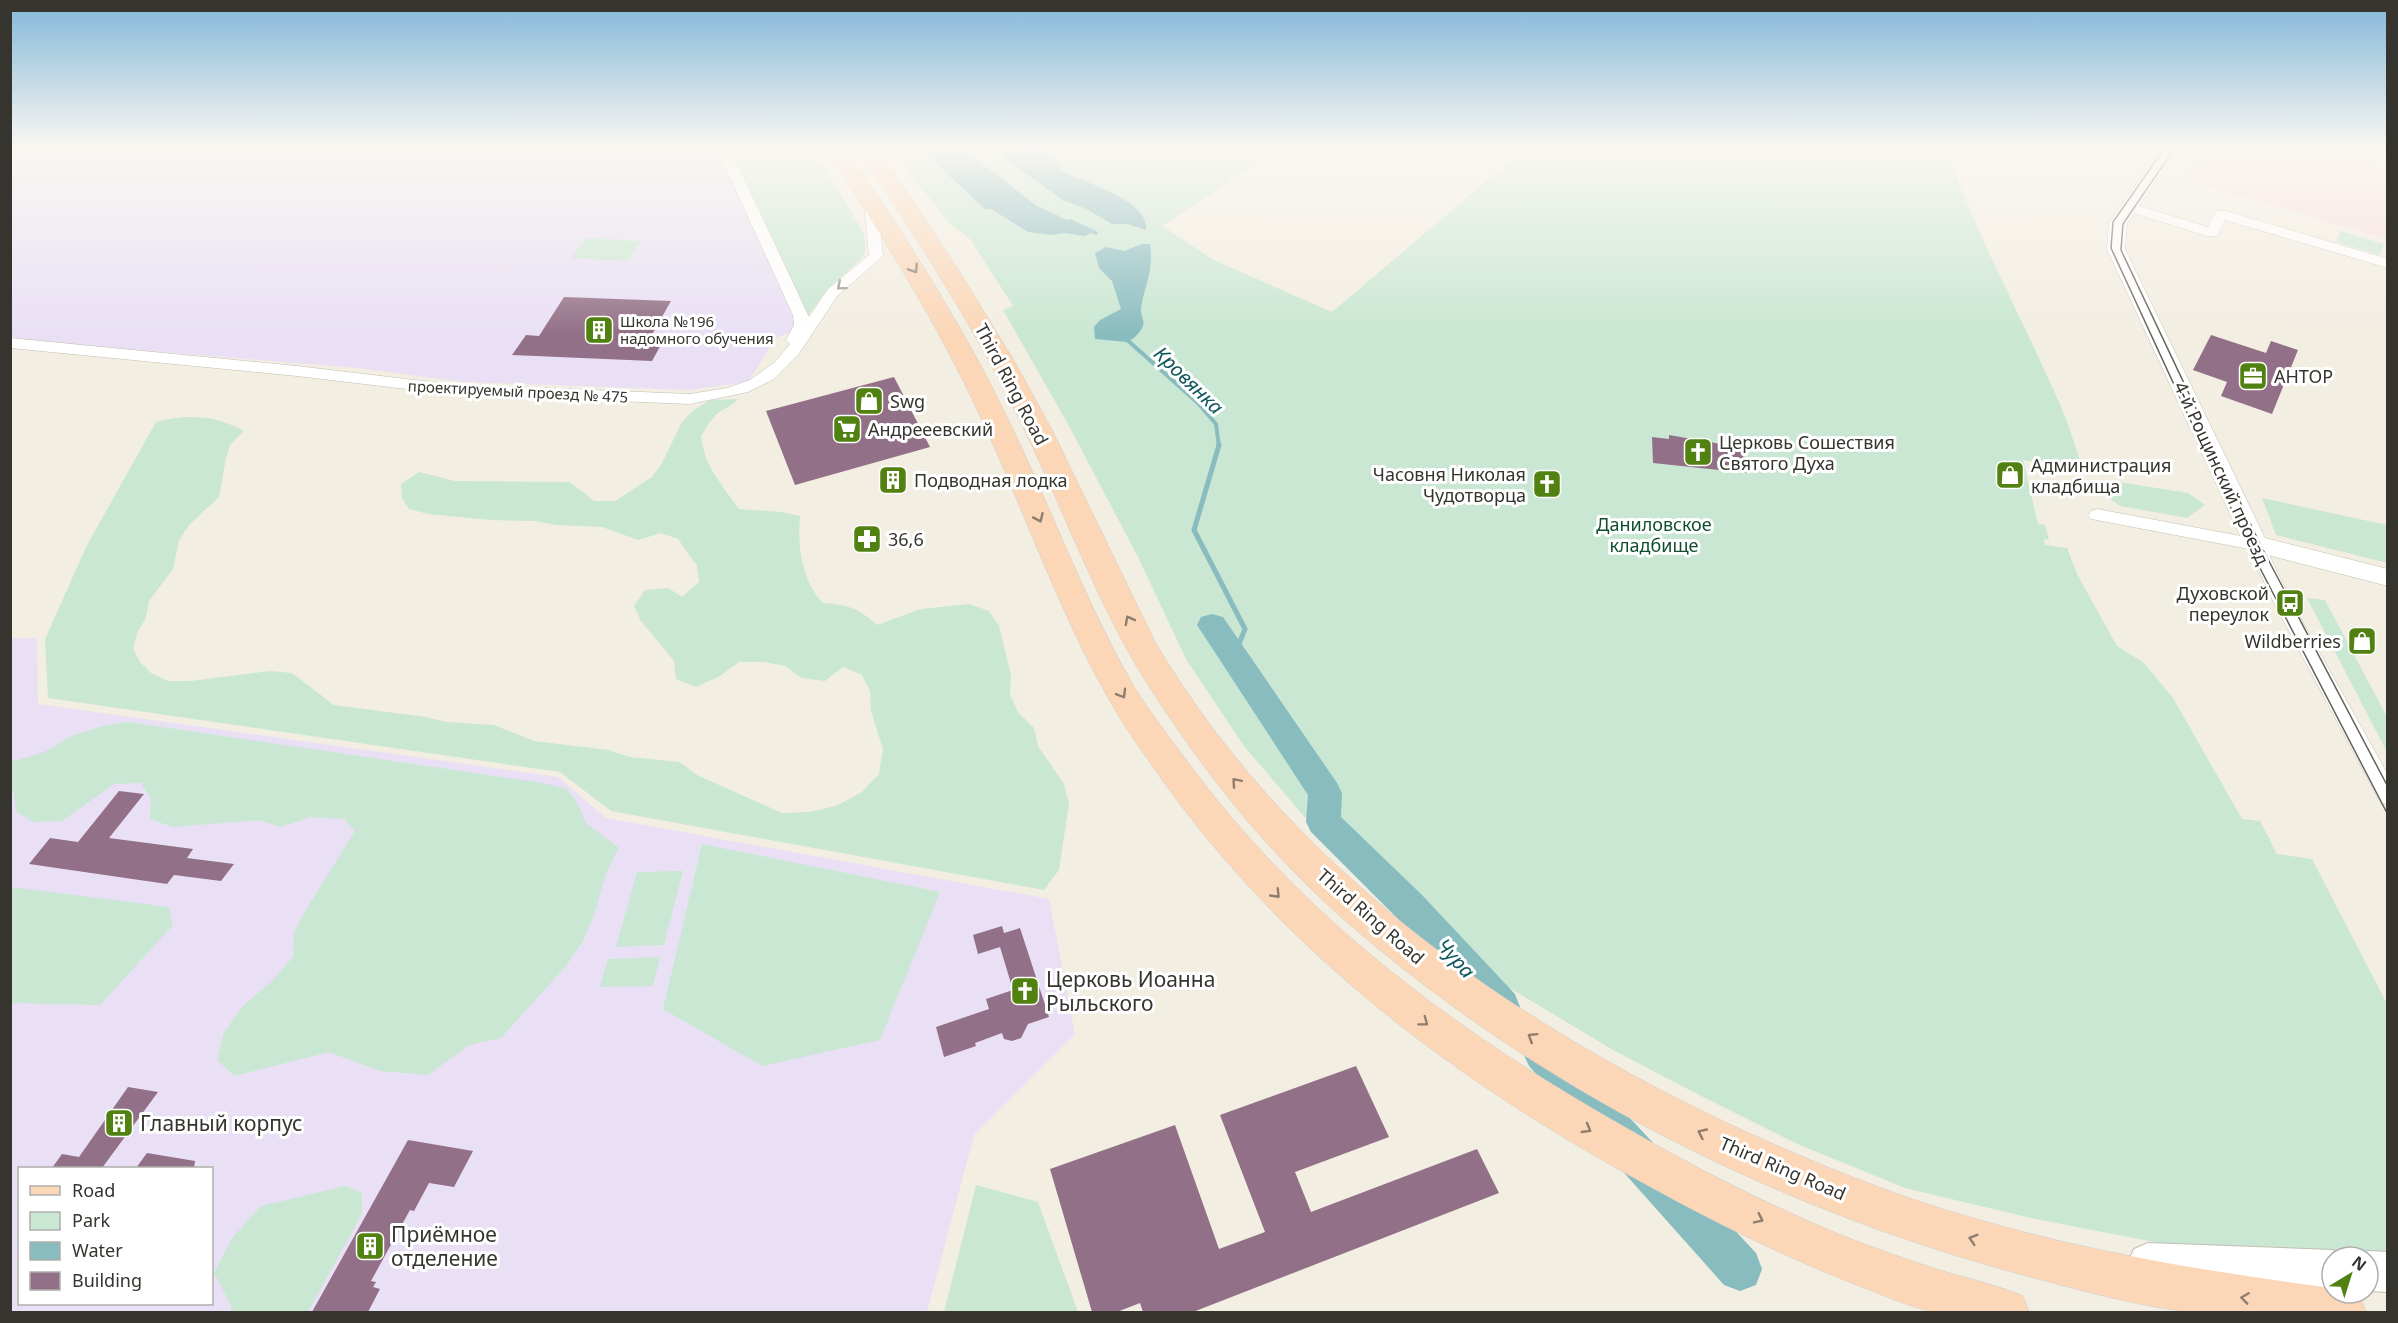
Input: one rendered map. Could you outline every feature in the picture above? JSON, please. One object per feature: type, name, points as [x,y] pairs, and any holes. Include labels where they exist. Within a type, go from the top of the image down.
[{"type":"main road","name":"Third Ring Road","points":[[877,211],[937,305],[974,376],[994,416],[1084,621],[1123,695],[1177,777],[1236,852],[1296,915],[1353,966],[1422,1021],[1498,1075],[1586,1129],[1679,1180],[1820,1248],[2007,1312]]},
{"type":"main road","name":"Third Ring Road","points":[[908,211],[967,299],[1022,399],[1125,611],[1163,682],[1214,757],[1274,827],[1334,886],[1390,935],[1453,985],[1603,1082],[1695,1130],[1812,1183],[1923,1224],[2009,1250],[2181,1289],[2344,1312]]},
{"type":"main road","points":[[1820,1248],[1927,1312]]},
{"type":"main road","points":[[2009,1250],[2180,1266],[2320,1270]]},
{"type":"street","name":"проектируемый проезд № 475","points":[[10,343],[448,389],[690,399],[748,388],[769,376],[789,354],[802,325],[801,315],[752,211]]},
{"type":"street","points":[[789,354],[805,336],[833,293],[876,256],[872,211]]},
{"type":"street","name":"4-й Рощинский проезд","points":[[2126,211],[2118,223],[2116,249],[2283,603],[2388,796]]},
{"type":"street","points":[[2141,211],[2212,232],[2221,214],[2388,264]]},
{"type":"street","points":[[2097,515],[2256,544],[2388,578]]},
{"type":"shaded area","points":[[10,211],[745,211],[799,328],[776,338],[748,382],[689,390],[463,382],[358,368],[20,341],[11,336]]},
{"type":"shaded area","points":[[2290,211],[2387,211],[2387,239]]},
{"type":"shaded area","points":[[11,638],[37,638],[38,704],[558,777],[606,818],[1049,899],[1075,1034],[974,1135],[927,1312],[11,1312]]},
{"type":"green space","points":[[745,211],[850,211],[863,232],[866,249],[862,258],[826,291],[799,328]]},
{"type":"green space","name":"Даниловское кладбище","points":[[940,211],[1185,211],[1162,226],[1214,260],[1332,312],[1451,211],[1971,211],[2062,408],[2083,469],[2023,460],[2038,524],[2045,525],[2049,540],[2044,539],[2045,545],[2067,548],[2078,576],[2117,646],[2144,663],[2173,698],[2242,819],[2260,821],[2277,854],[2312,859],[2387,1004],[2387,1260],[2380,1260],[2380,1245],[2320,1245],[2320,1256],[2190,1249],[2031,1218],[1905,1188],[1795,1143],[1701,1096],[1613,1050],[1488,975],[1371,883],[1302,814],[1244,746],[1186,659],[1138,557],[1069,426],[1003,310],[1013,306],[970,239],[950,224]]},
{"type":"green space","points":[[2341,231],[2384,244],[2380,255],[2336,242]]},
{"type":"green space","points":[[586,238],[641,241],[628,261],[571,258]]},
{"type":"green space","points":[[738,399],[718,413],[708,424],[701,437],[706,458],[739,509],[781,512],[800,516],[799,539],[802,562],[810,585],[823,603],[853,608],[877,625],[921,609],[969,604],[989,611],[999,626],[1011,675],[1010,695],[1018,712],[1034,728],[1038,746],[1064,784],[1069,804],[1059,870],[1044,890],[611,811],[560,772],[48,698],[45,639],[87,545],[156,422],[190,417],[212,419],[244,431],[230,445],[219,497],[189,525],[179,540],[173,569],[149,601],[146,617],[137,634],[133,649],[140,662],[151,673],[168,681],[191,681],[270,671],[292,673],[334,705],[426,717],[446,722],[494,725],[534,741],[608,750],[630,757],[680,762],[697,775],[782,813],[809,812],[836,806],[862,792],[879,774],[883,749],[871,711],[870,691],[862,675],[843,667],[825,681],[801,678],[786,666],[764,662],[739,662],[720,676],[696,687],[676,679],[674,661],[641,621],[634,606],[645,590],[668,588],[682,597],[699,582],[697,566],[678,539],[661,533],[638,540],[602,527],[428,514],[409,509],[402,498],[401,484],[419,472],[455,481],[570,482],[594,501],[615,501],[652,477],[662,463],[682,422],[694,410],[710,400]]},
{"type":"green space","points":[[2112,481],[2188,493],[2205,505],[2187,518],[2120,506],[2096,489]]},
{"type":"green space","points":[[2262,498],[2387,525],[2387,563],[2276,535]]},
{"type":"green space","points":[[2307,598],[2325,600],[2387,717],[2387,752]]},
{"type":"green space","points":[[128,722],[543,783],[567,789],[578,804],[586,823],[619,848],[607,871],[593,918],[582,943],[565,967],[501,1038],[469,1045],[428,1075],[380,1071],[329,1052],[234,1076],[217,1060],[224,1032],[244,1005],[271,982],[293,957],[294,933],[355,831],[344,819],[311,817],[281,827],[259,820],[173,827],[150,819],[151,799],[141,783],[114,784],[62,821],[33,822],[16,811],[14,792],[11,790],[11,757],[15,761],[44,752],[72,736],[102,726]]},
{"type":"green space","points":[[702,844],[940,892],[880,1040],[762,1066],[663,1009]]},
{"type":"green space","points":[[683,871],[664,945],[616,947],[637,872]]},
{"type":"green space","points":[[11,887],[169,907],[173,925],[100,1005],[11,1003]]},
{"type":"green space","points":[[660,957],[653,986],[600,987],[608,959]]},
{"type":"green space","points":[[976,1185],[1038,1202],[1078,1312],[944,1312]]},
{"type":"green space","points":[[345,1186],[362,1193],[362,1214],[308,1312],[231,1312],[231,1305],[214,1273],[232,1238],[261,1206]]},
{"type":"water","points":[[994,211],[1047,211],[1091,231],[1090,234],[1084,236],[1028,232]]},
{"type":"water","points":[[1089,211],[1138,211],[1144,219],[1146,230],[1127,224],[1112,224]]},
{"type":"water","points":[[1142,244],[1150,244],[1151,253],[1150,269],[1141,308],[1142,329],[1127,342],[1095,339],[1094,327],[1100,320],[1121,309],[1112,281],[1099,268],[1095,253],[1106,247],[1124,251]]},
{"type":"building","name":"Школа №196 надомного обучения","points":[[564,297],[671,301],[649,340],[663,341],[652,361],[512,355],[526,335],[539,336]]},
{"type":"building","points":[[2211,335],[2266,353],[2271,341],[2298,350],[2272,414],[2221,396],[2227,382],[2193,370]]},
{"type":"building","name":"Андрееевский","points":[[894,377],[930,447],[795,485],[766,411]]},
{"type":"building","name":"Церковь Сошествия Святого Духа","points":[[1669,435],[1738,447],[1744,454],[1742,462],[1747,473],[1653,463],[1652,437],[1669,439]]},
{"type":"building","points":[[119,791],[144,794],[109,838],[193,849],[187,858],[234,864],[221,881],[174,875],[167,884],[29,864],[50,838],[78,842]]},
{"type":"building","name":"Церковь Иоанна Рыльского","points":[[1002,926],[1004,933],[1020,928],[1049,1017],[1028,1024],[1021,1038],[1012,1041],[1004,1039],[1002,1033],[975,1043],[976,1046],[944,1057],[936,1027],[989,1009],[986,999],[1013,990],[1000,947],[978,954],[973,935]]},
{"type":"building","points":[[1356,1066],[1389,1137],[1295,1172],[1311,1212],[1477,1149],[1499,1193],[1193,1312],[1143,1312],[1140,1303],[1117,1312],[1092,1312],[1050,1169],[1175,1125],[1219,1249],[1265,1232],[1220,1115]]},
{"type":"building","name":"Главный корпус","points":[[128,1087],[158,1092],[103,1167],[53,1167],[62,1154],[79,1157]]},
{"type":"building","name":"Приёмное отделение","points":[[408,1140],[473,1151],[454,1187],[429,1183],[414,1211],[410,1210],[371,1281],[376,1282],[373,1287],[380,1289],[368,1312],[312,1312]]},
{"type":"building","name":"Главный корпус","points":[[147,1153],[195,1161],[194,1167],[137,1167]]},
{"type":"waterway","name":"Кровянка","points":[[1070,221],[1096,233]]},
{"type":"waterway","name":"Кровянка","points":[[1125,338],[1198,403],[1216,424],[1219,446]]},
{"type":"waterway","name":"Кровянка","points":[[1219,446],[1194,530],[1245,629],[1234,656]]},
{"type":"waterway","name":"Чура","points":[[1212,625],[1325,793],[1323,822],[1409,906],[1501,1007]]},
{"type":"waterway","name":"Чура","points":[[1543,1053],[1740,1269]]},
{"type":"tram line","points":[[2121,211],[2113,222],[2111,248],[2248,545],[2388,815]]},
{"type":"tram line","points":[[2132,211],[2123,224],[2121,250],[2261,546],[2388,787]]},
{"type":"place","name":"Школа №196 надомного обучения","points":[[599,330]]},
{"type":"place","name":"АНТОР","points":[[2253,376]]},
{"type":"place","name":"Swg","points":[[869,401]]},
{"type":"place","name":"Андрееевский","points":[[847,429]]},
{"type":"place","name":"Церковь Сошествия Святого Духа","points":[[1698,452]]},
{"type":"place","name":"Администрация кладбища","points":[[2010,475]]},
{"type":"place","name":"Подводная лодка","points":[[893,480]]},
{"type":"place","name":"Часовня Николая Чудотворца","points":[[1547,484]]},
{"type":"place","name":"36,6","points":[[867,539]]},
{"type":"place","name":"Духовской переулок","points":[[2290,603]]},
{"type":"place","name":"Wildberries","points":[[2362,641]]},
{"type":"place","name":"Церковь Иоанна Рыльского","points":[[1025,991]]},
{"type":"place","name":"Главный корпус","points":[[119,1123]]},
{"type":"place","name":"Приёмное отделение","points":[[370,1246]]}]
